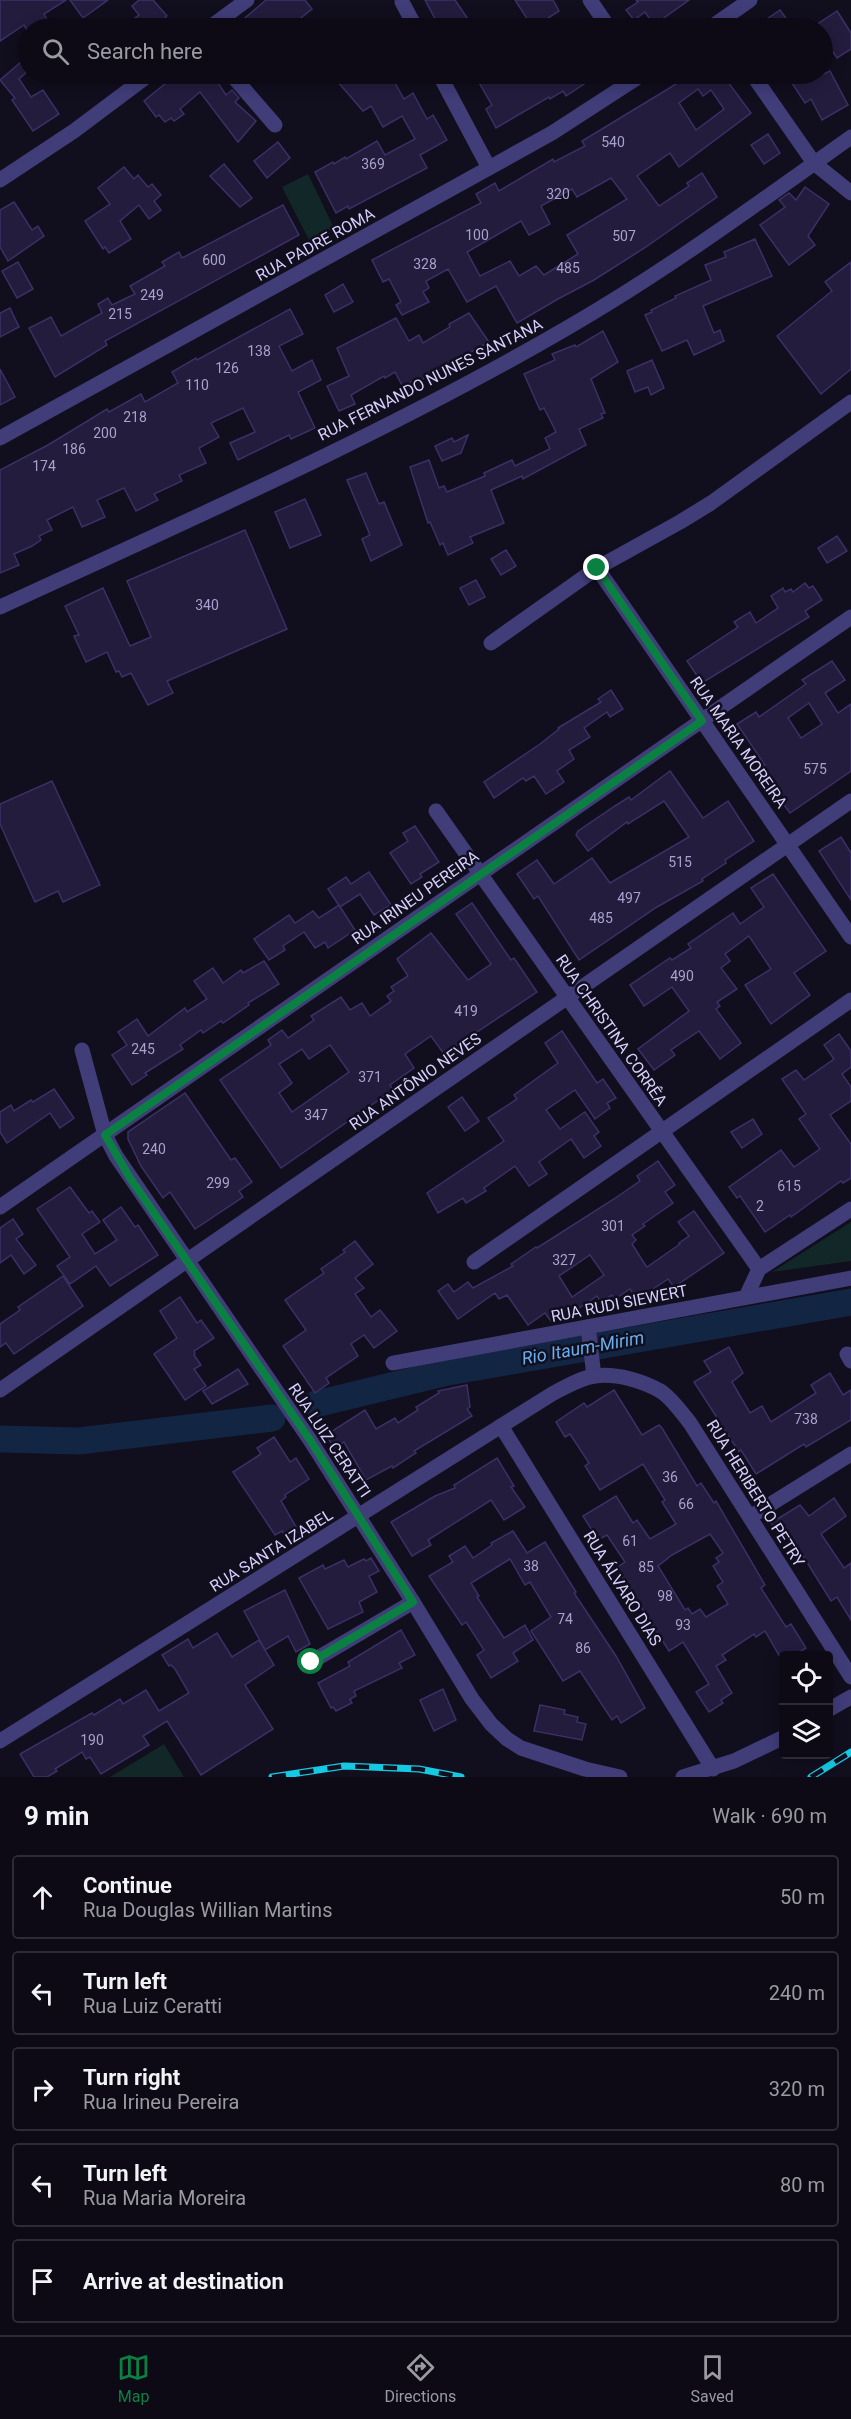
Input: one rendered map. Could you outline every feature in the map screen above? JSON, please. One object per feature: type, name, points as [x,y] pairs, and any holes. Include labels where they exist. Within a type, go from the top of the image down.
[{"type":"street","points":[[223,18],[247,0]]},
{"type":"street","points":[[590,0],[602,18]]},
{"type":"street","points":[[727,18],[750,0]]},
{"type":"street","points":[[402,2],[411,18]]},
{"type":"street","points":[[0,180],[74,131],[137,84]]},
{"type":"street","points":[[240,84],[275,125]]},
{"type":"street","points":[[444,84],[489,168]]},
{"type":"street","name":"RUA PADRE ROMA","points":[[0,438],[569,123],[626,84]]},
{"type":"street","points":[[759,84],[814,163],[851,193]]},
{"type":"street","name":"RUA FERNANDO NUNES SANTANA","points":[[0,607],[197,516],[445,396],[602,308],[679,258],[851,137]]},
{"type":"street","points":[[491,643],[597,568],[711,502],[851,402]]},
{"type":"street","name":"RUA MARIA MOREIRA","points":[[597,568],[851,937]]},
{"type":"street","name":"RUA IRINEU PEREIRA","points":[[0,1207],[851,617]]},
{"type":"street","name":"RUA ANTÔNIO NEVES","points":[[0,1390],[851,801]]},
{"type":"street","name":"RUA CHRISTINA CORRÊA","points":[[436,811],[759,1269]]},
{"type":"street","points":[[474,1262],[851,1000]]},
{"type":"street","name":"RUA LUIZ CERATTI","points":[[82,1050],[105,1135],[130,1178],[359,1516],[472,1699],[491,1724],[507,1739],[546,1758],[620,1777]]},
{"type":"street","points":[[746,1297],[759,1269],[851,1209]]},
{"type":"street","name":"RUA RUDI SIEWERT","points":[[393,1363],[851,1278]]},
{"type":"street","points":[[588,1327],[594,1376]]},
{"type":"street","name":"RUA SANTA IZABEL","points":[[0,1741],[552,1394],[594,1376]]},
{"type":"street","name":"RUA HERIBERTO PETRY","points":[[594,1376],[630,1379],[663,1393],[690,1423],[851,1677]]},
{"type":"street","name":"RUA ÁLVARO DIAS","points":[[501,1426],[713,1769]]},
{"type":"street","points":[[750,1517],[851,1454]]},
{"type":"street","points":[[311,1662],[413,1602]]},
{"type":"street","points":[[833,1707],[851,1697]]},
{"type":"street","points":[[683,1777],[713,1769],[753,1753],[779,1739]]},
{"type":"green space","points":[[308,174],[334,228],[309,240],[282,187]]},
{"type":"green space","points":[[851,1222],[851,1261],[772,1272]]},
{"type":"green space","points":[[164,1744],[184,1777],[110,1777]]},
{"type":"building","points":[[0,0],[66,0],[44,14],[46,18],[18,18],[18,29],[0,41]]},
{"type":"building","points":[[70,0],[108,0],[83,18]]},
{"type":"building","points":[[139,0],[153,0],[167,16],[165,18],[135,18],[139,15],[132,6]]},
{"type":"building","points":[[266,0],[305,0],[312,9],[301,18],[245,18]]},
{"type":"building","points":[[425,0],[455,0],[467,18],[435,18]]},
{"type":"building","points":[[515,0],[553,0],[559,11],[548,18],[527,18]]},
{"type":"building","points":[[636,0],[689,0],[664,18],[649,18],[645,12],[637,18],[632,18],[626,10],[638,2]]},
{"type":"building","points":[[780,10],[786,18],[768,18]]},
{"type":"building","points":[[837,11],[851,33],[851,49],[837,58],[833,52],[833,18],[826,18]]},
{"type":"building","points":[[18,65],[18,84],[22,84],[31,97],[43,90],[59,114],[33,131],[12,100],[15,98],[0,80]]},
{"type":"building","points":[[833,77],[848,105],[822,120],[811,99],[805,103],[793,84],[833,84]]},
{"type":"building","points":[[165,84],[219,84],[226,95],[232,90],[239,98],[235,102],[256,121],[238,142],[200,92],[180,109],[184,114],[174,121],[171,118],[165,122],[159,115],[156,117],[144,101]]},
{"type":"building","points":[[340,84],[396,84],[404,99],[413,93],[427,119],[433,115],[447,140],[420,155],[427,168],[349,209],[348,206],[336,213],[315,172],[333,162],[334,164],[345,157],[346,159],[377,141],[385,155],[415,139],[402,116],[383,127],[371,106],[363,111]]},
{"type":"building","points":[[480,84],[584,84],[566,96],[563,91],[550,99],[549,97],[496,128],[486,109],[492,105]]},
{"type":"building","points":[[676,84],[729,84],[751,113],[679,167],[670,153],[637,176],[659,206],[689,186],[687,183],[702,173],[717,197],[594,280],[517,323],[496,286],[467,302],[448,269],[426,281],[429,288],[423,292],[429,302],[402,315],[396,305],[401,302],[389,279],[383,282],[372,260],[481,203],[476,194],[495,183],[499,191],[553,159],[554,162],[585,146],[582,141]],"holes":[[[698,89],[703,96],[711,90],[724,109],[696,130],[679,103]],[[611,178],[627,199],[567,235],[578,254],[544,275],[536,266],[519,276],[510,261],[480,276],[467,252],[521,221],[529,235],[550,224],[541,206],[572,189],[577,197]]]},
{"type":"building","points":[[768,134],[780,153],[764,164],[751,145]]},
{"type":"building","points":[[278,142],[290,158],[267,178],[254,161]]},
{"type":"building","points":[[224,164],[252,198],[240,207],[210,176]]},
{"type":"building","points":[[124,167],[134,179],[138,175],[148,187],[152,184],[161,195],[154,201],[161,210],[149,219],[139,205],[120,221],[131,239],[109,253],[105,247],[103,249],[85,221],[110,204],[98,188]]},
{"type":"building","points":[[805,187],[829,204],[808,236],[815,245],[789,265],[760,225],[785,207],[779,200],[789,193],[796,200]]},
{"type":"building","points":[[14,202],[32,230],[38,226],[44,236],[8,261],[0,247],[0,210]]},
{"type":"building","points":[[283,205],[299,235],[105,341],[107,345],[55,377],[29,328],[51,317],[61,336],[102,313],[98,304],[108,298],[112,305],[135,294],[130,286],[165,266],[162,262],[179,252],[182,258]]},
{"type":"building","points":[[755,239],[772,276],[703,306],[714,333],[720,330],[724,341],[694,355],[687,340],[662,351],[645,315],[676,298],[675,296],[711,280],[705,265],[726,257],[724,252]]},
{"type":"building","points":[[18,262],[33,289],[17,298],[2,271]]},
{"type":"building","points":[[851,262],[851,369],[821,394],[777,336],[832,291],[825,282]]},
{"type":"building","points":[[343,284],[353,302],[334,312],[325,295]]},
{"type":"building","points":[[10,308],[19,327],[0,337],[0,313]]},
{"type":"building","points":[[290,309],[303,334],[279,346],[292,371],[312,360],[321,380],[298,392],[315,428],[291,439],[289,435],[238,460],[230,443],[255,432],[243,408],[211,423],[219,437],[199,448],[206,463],[179,475],[182,481],[154,494],[158,500],[136,511],[124,488],[97,500],[105,517],[82,527],[73,507],[47,520],[52,530],[39,536],[41,540],[32,546],[14,554],[19,565],[0,573],[0,470],[48,445],[107,409],[109,412],[141,394],[145,402],[178,383],[172,372]]},
{"type":"building","points":[[469,313],[489,342],[416,383],[414,380],[403,387],[395,372],[385,378],[384,376],[351,395],[355,404],[339,411],[327,386],[349,376],[337,348],[396,318],[409,341],[419,335],[423,343]]},
{"type":"building","points":[[603,331],[618,362],[591,379],[605,413],[601,414],[603,418],[579,429],[586,445],[523,479],[522,476],[491,490],[504,523],[470,537],[473,543],[448,555],[443,543],[440,545],[430,522],[428,523],[410,467],[429,460],[439,488],[444,486],[447,492],[485,476],[484,473],[512,460],[515,466],[550,449],[545,438],[556,432],[544,408],[540,410],[524,374],[555,360],[552,354],[575,345],[576,347]]},
{"type":"building","points":[[652,360],[664,388],[651,395],[648,387],[635,392],[627,371]]},
{"type":"building","points":[[0,369],[15,397],[0,405]]},
{"type":"building","points":[[468,435],[461,453],[442,461],[435,446],[452,438],[454,442]]},
{"type":"building","points":[[366,473],[379,504],[384,502],[402,545],[371,561],[362,539],[370,535],[347,480]]},
{"type":"building","points":[[305,499],[321,535],[290,548],[275,512]]},
{"type":"building","points":[[245,530],[287,629],[167,681],[173,693],[148,705],[131,673],[122,677],[119,671],[116,672],[107,652],[86,662],[74,636],[79,635],[65,606],[103,588],[130,646],[151,637],[127,581]]},
{"type":"building","points":[[837,536],[847,551],[827,563],[818,548]]},
{"type":"building","points":[[506,550],[516,566],[501,575],[491,559]]},
{"type":"building","points":[[476,580],[485,597],[469,605],[460,588]]},
{"type":"building","points":[[805,583],[809,588],[813,586],[822,600],[805,611],[809,617],[702,683],[687,661],[738,627],[734,622],[750,612],[756,623],[778,608],[771,596],[783,588],[785,592],[791,589],[793,592]]},
{"type":"building","points":[[832,661],[845,680],[825,693],[838,713],[851,704],[851,771],[790,813],[776,794],[779,792],[763,766],[765,765],[737,724],[756,712],[759,717],[806,684],[802,680]],"holes":[[[809,703],[822,724],[801,738],[788,718]]]},
{"type":"building","points":[[611,690],[623,709],[610,717],[607,712],[584,728],[590,737],[569,750],[574,759],[557,771],[564,782],[546,794],[534,776],[526,781],[523,778],[494,798],[484,782],[540,744],[558,728],[601,702],[598,699]]},
{"type":"building","points":[[670,771],[703,818],[728,801],[754,841],[725,860],[726,863],[702,879],[703,881],[657,907],[579,960],[538,896],[534,899],[517,874],[537,860],[554,884],[592,858],[610,883],[689,837],[664,801],[628,824],[627,822],[588,851],[576,835],[578,831],[629,797],[631,800]]},
{"type":"building","points":[[52,781],[100,885],[63,902],[58,891],[35,902],[0,824],[0,804]]},
{"type":"building","points":[[415,826],[439,862],[420,874],[422,877],[411,884],[390,853],[408,841],[403,833]]},
{"type":"building","points":[[841,837],[851,853],[851,900],[819,851]]},
{"type":"building","points":[[369,872],[391,905],[374,915],[360,894],[340,907],[328,889],[346,877],[351,884]]},
{"type":"building","points":[[773,874],[826,951],[794,973],[810,995],[771,1024],[745,985],[771,969],[749,936],[725,954],[730,961],[721,968],[737,989],[717,1002],[720,1006],[716,1009],[741,1043],[720,1059],[699,1031],[671,1050],[675,1055],[654,1070],[638,1049],[689,1011],[672,987],[644,1006],[630,985],[670,958],[672,960],[691,948],[688,944],[733,913],[740,924],[764,907],[751,888]]},
{"type":"building","points":[[472,903],[511,960],[514,958],[537,992],[444,1054],[431,1036],[405,1054],[414,1068],[390,1085],[393,1090],[281,1168],[220,1080],[271,1045],[268,1040],[282,1030],[288,1038],[314,1020],[311,1016],[341,997],[350,1010],[362,1003],[370,1016],[391,1001],[387,996],[394,991],[391,987],[408,976],[397,959],[431,933],[468,980],[491,964],[456,914]],"holes":[[[330,1045],[349,1072],[292,1112],[279,1093],[292,1083],[279,1064],[302,1049],[309,1059]]]},
{"type":"building","points":[[339,905],[355,930],[328,948],[325,942],[315,948],[304,932],[283,946],[285,950],[269,960],[254,939],[289,915],[295,923],[313,911],[319,918]]},
{"type":"building","points":[[264,961],[279,984],[248,1003],[249,1005],[223,1023],[221,1021],[203,1033],[201,1030],[180,1045],[183,1049],[145,1073],[147,1075],[132,1085],[112,1055],[127,1045],[118,1032],[137,1019],[148,1036],[185,1008],[187,1012],[207,999],[194,981],[213,968],[223,983],[241,970],[243,973]]},
{"type":"building","points":[[562,1031],[597,1083],[603,1079],[616,1098],[607,1103],[610,1108],[595,1119],[575,1090],[546,1110],[560,1129],[585,1112],[599,1132],[594,1136],[601,1146],[584,1158],[571,1139],[539,1162],[547,1174],[529,1186],[515,1166],[484,1188],[486,1191],[466,1203],[463,1198],[438,1213],[427,1193],[504,1141],[488,1118],[517,1099],[514,1095],[558,1063],[545,1043]]},
{"type":"building","points":[[839,1034],[851,1051],[851,1067],[842,1074],[851,1087],[851,1101],[830,1115],[851,1144],[851,1178],[843,1183],[841,1181],[791,1217],[790,1215],[765,1232],[740,1196],[737,1198],[729,1187],[781,1150],[794,1167],[820,1149],[799,1119],[806,1114],[782,1079],[796,1070],[804,1080],[834,1059],[824,1045]]},
{"type":"building","points":[[54,1089],[74,1118],[60,1128],[50,1113],[7,1143],[0,1132],[0,1112],[11,1105],[14,1111]]},
{"type":"building","points":[[185,1093],[231,1160],[235,1158],[252,1182],[239,1191],[243,1197],[195,1229],[170,1192],[163,1198],[141,1166],[128,1139],[128,1132]]},
{"type":"building","points":[[462,1097],[479,1121],[465,1131],[448,1107]]},
{"type":"building","points":[[753,1119],[762,1134],[742,1148],[731,1132]]},
{"type":"building","points":[[658,1161],[675,1185],[665,1192],[673,1203],[643,1224],[645,1226],[632,1235],[636,1240],[632,1244],[647,1267],[689,1236],[678,1222],[694,1211],[724,1253],[674,1287],[668,1279],[637,1300],[630,1289],[615,1299],[612,1295],[601,1302],[597,1296],[572,1313],[570,1309],[551,1321],[545,1313],[528,1325],[507,1295],[499,1299],[495,1293],[458,1319],[438,1291],[448,1284],[454,1292],[468,1282],[473,1288],[513,1266],[511,1264],[536,1247],[640,1181],[637,1176]],"holes":[[[590,1255],[604,1275],[572,1297],[559,1276]]]},
{"type":"building","points":[[70,1187],[89,1213],[92,1211],[100,1222],[82,1234],[95,1254],[117,1240],[103,1220],[121,1207],[135,1227],[138,1225],[158,1255],[110,1286],[96,1266],[70,1284],[57,1266],[70,1257],[37,1209]]},
{"type":"building","points":[[13,1219],[23,1234],[16,1239],[36,1265],[24,1274],[11,1255],[0,1263],[0,1228]]},
{"type":"building","points":[[355,1241],[373,1264],[355,1278],[364,1288],[355,1294],[371,1317],[380,1310],[397,1331],[374,1348],[364,1335],[351,1344],[358,1356],[326,1378],[329,1383],[315,1393],[283,1346],[306,1330],[285,1300],[324,1273],[321,1269],[345,1252],[343,1250]]},
{"type":"building","points":[[63,1276],[83,1306],[14,1354],[6,1343],[0,1347],[0,1324],[20,1310],[18,1307]]},
{"type":"building","points":[[180,1297],[197,1323],[201,1320],[214,1338],[194,1351],[201,1365],[194,1369],[206,1386],[185,1400],[154,1354],[177,1338],[160,1311]]},
{"type":"building","points":[[729,1347],[743,1373],[732,1382],[750,1413],[762,1406],[771,1422],[816,1393],[811,1385],[830,1373],[843,1395],[851,1390],[851,1420],[806,1447],[804,1444],[756,1474],[741,1450],[739,1452],[694,1382],[711,1372],[704,1361]]},
{"type":"building","points":[[238,1369],[248,1384],[212,1404],[203,1391]]},
{"type":"building","points":[[467,1385],[470,1407],[467,1409],[472,1416],[414,1451],[416,1453],[393,1468],[392,1466],[366,1480],[344,1442],[334,1448],[326,1435],[365,1410],[376,1429],[395,1418],[398,1423],[418,1410],[416,1407],[439,1393],[438,1391]]},
{"type":"building","points":[[614,1390],[642,1435],[659,1425],[662,1428],[697,1486],[701,1483],[714,1503],[716,1501],[765,1585],[761,1588],[786,1627],[791,1624],[806,1648],[801,1651],[779,1651],[779,1655],[765,1631],[756,1637],[754,1634],[722,1655],[726,1660],[716,1666],[732,1693],[721,1700],[723,1703],[709,1712],[696,1692],[709,1684],[683,1642],[669,1651],[616,1568],[625,1562],[607,1535],[598,1540],[583,1516],[616,1496],[633,1523],[637,1520],[650,1539],[676,1524],[662,1502],[665,1500],[643,1464],[600,1490],[585,1466],[589,1463],[570,1434],[565,1437],[556,1422],[584,1403],[587,1407]],"holes":[[[710,1534],[723,1553],[716,1558],[719,1562],[713,1566],[723,1582],[717,1586],[728,1604],[706,1617],[700,1609],[692,1614],[688,1608],[685,1610],[658,1566],[672,1555]]]},
{"type":"building","points":[[274,1437],[290,1462],[296,1458],[309,1479],[285,1495],[286,1497],[281,1501],[299,1532],[287,1539],[282,1531],[275,1535],[233,1472],[261,1454],[257,1448]]},
{"type":"building","points":[[497,1458],[514,1486],[511,1487],[525,1507],[504,1520],[491,1500],[428,1540],[431,1545],[412,1556],[391,1522],[435,1496],[455,1488],[454,1485]]},
{"type":"building","points":[[834,1498],[846,1516],[821,1534],[844,1568],[851,1563],[851,1620],[837,1597],[831,1601],[790,1535],[782,1540],[771,1523],[800,1505],[809,1516]]},
{"type":"building","points":[[513,1531],[527,1553],[545,1542],[576,1592],[574,1593],[616,1656],[645,1708],[621,1723],[617,1716],[612,1720],[580,1671],[563,1681],[531,1631],[551,1617],[530,1582],[525,1585],[510,1559],[471,1583],[479,1596],[477,1597],[504,1638],[525,1625],[533,1640],[513,1653],[518,1661],[491,1678],[477,1655],[484,1650],[466,1622],[462,1625],[429,1576],[453,1562],[449,1556],[465,1546],[473,1558],[492,1545],[491,1543]]},
{"type":"building","points":[[371,1558],[379,1571],[369,1576],[377,1592],[359,1602],[363,1612],[328,1629],[299,1578],[323,1565],[325,1569],[344,1560],[348,1567]]},
{"type":"building","points":[[285,1590],[310,1644],[296,1652],[288,1636],[265,1650],[244,1611]]},
{"type":"building","points":[[401,1630],[415,1655],[399,1663],[402,1668],[354,1691],[356,1696],[350,1699],[352,1703],[336,1711],[333,1707],[331,1708],[318,1683],[350,1666],[348,1662]]},
{"type":"building","points":[[217,1633],[232,1657],[259,1640],[274,1665],[245,1685],[273,1729],[201,1775],[167,1721],[143,1736],[149,1745],[101,1774],[90,1757],[86,1759],[82,1752],[55,1769],[57,1771],[47,1777],[34,1777],[20,1754],[92,1713],[94,1715],[120,1699],[123,1704],[146,1690],[159,1711],[189,1693],[175,1669],[169,1666],[162,1655],[188,1639],[193,1648]]},
{"type":"building","points":[[443,1689],[456,1720],[434,1731],[420,1700]]},
{"type":"building","points":[[540,1705],[565,1710],[564,1714],[578,1717],[577,1722],[586,1724],[582,1740],[534,1731]]},
{"type":"waterway","name":"Rio Itaum-Mirim","points":[[316,1404],[448,1372],[851,1302]]},
{"type":"waterway","name":"Rio Itaum-Mirim","points":[[0,1439],[79,1441],[272,1418]]},
{"type":"railway","points":[[811,1777],[851,1752]]},
{"type":"railway","points":[[272,1777],[344,1766],[419,1769],[461,1777]]},
{"type":"route","points":[[311,1662],[413,1602],[310,1440],[130,1178],[105,1135],[702,721],[597,568]]}]
